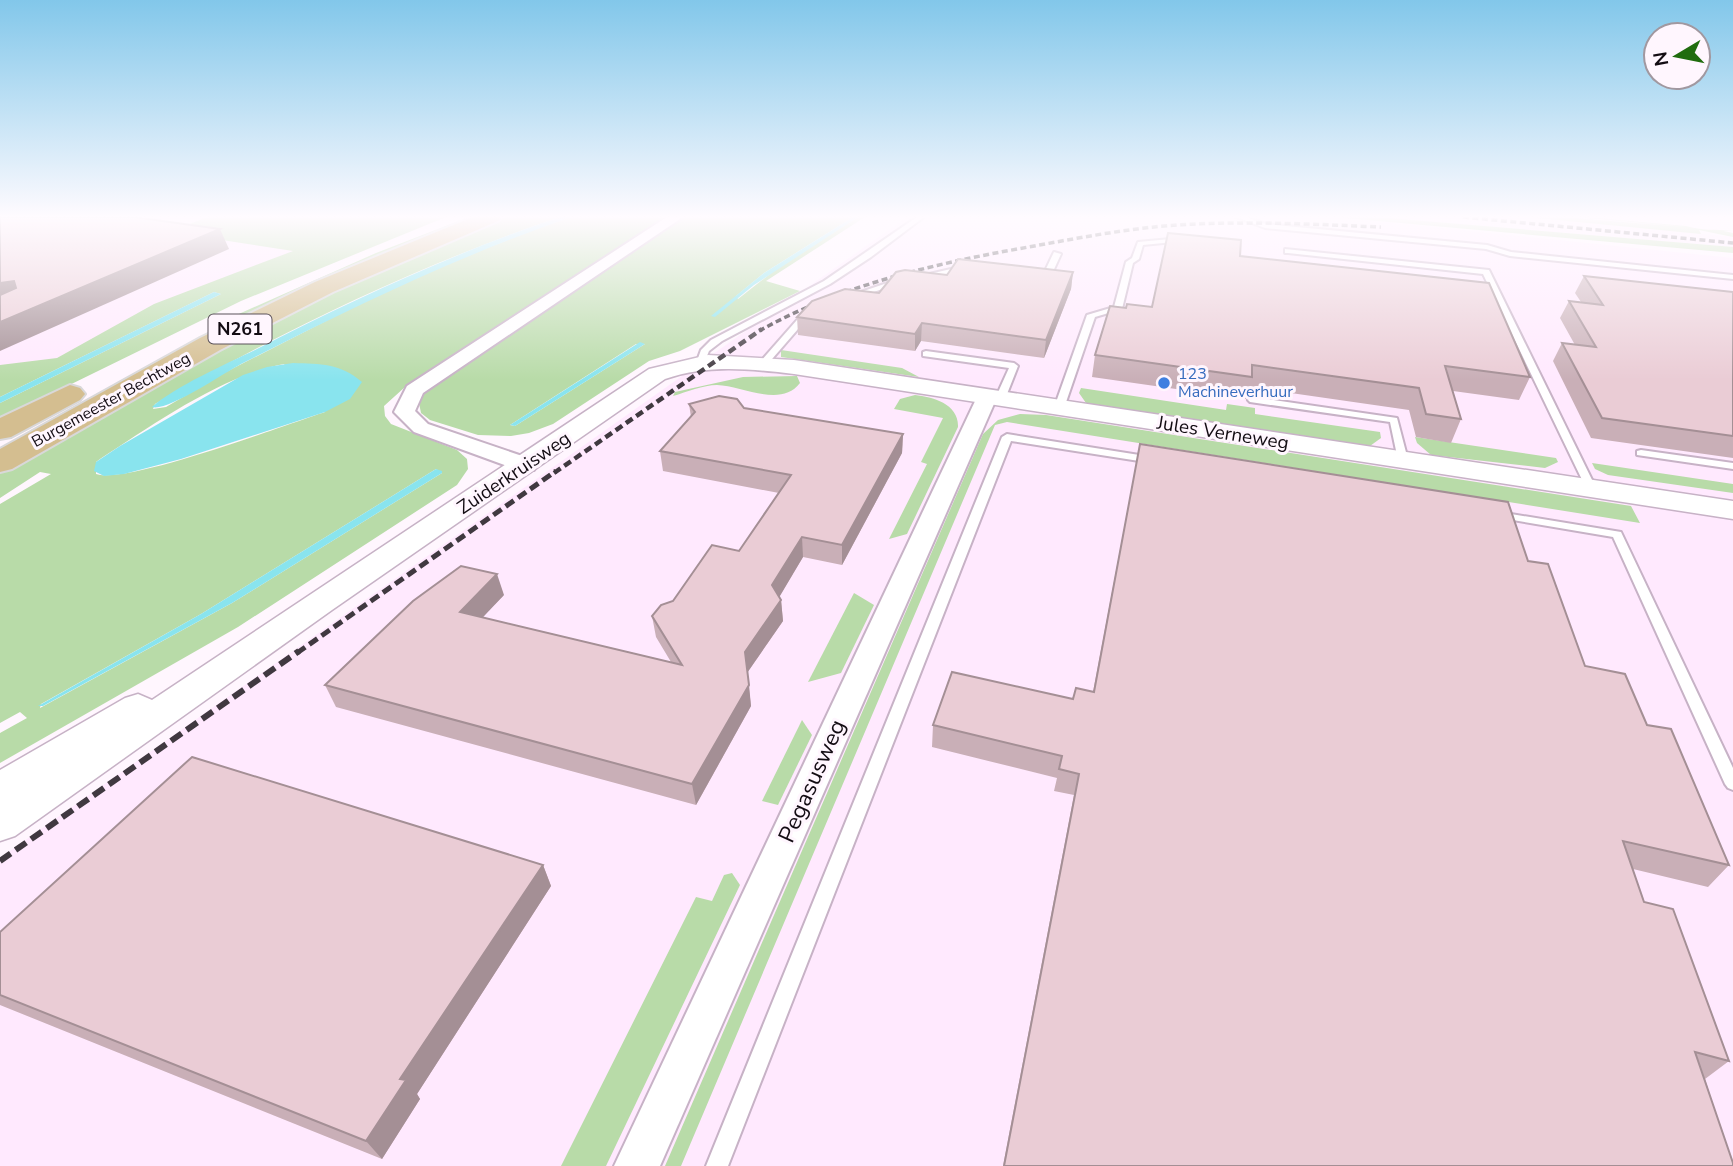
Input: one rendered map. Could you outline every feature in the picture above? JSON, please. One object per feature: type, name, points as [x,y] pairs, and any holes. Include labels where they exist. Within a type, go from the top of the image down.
[{"type":"main road","name":"Burgemeester Bechtweg","points":[[0,430],[192,331],[325,271]]},
{"type":"main road","name":"Burgemeester Bechtweg","points":[[0,463],[210,344],[361,271]]},
{"type":"street","points":[[526,465],[421,428],[404,412],[414,390],[594,271]]},
{"type":"street","name":"Zuiderkruisweg","points":[[0,824],[657,374],[707,361]]},
{"type":"street","name":"Jules Verneweg","points":[[707,361],[763,364],[1733,510]]},
{"type":"street","name":"Pegasusweg","points":[[637,1166],[993,398]]},
{"type":"street","name":"Zuiderkruisweg","points":[[0,789],[321,602]]},
{"type":"lane","points":[[707,361],[702,353],[709,345],[845,271]]},
{"type":"lane","points":[[844,298],[909,279],[948,271]]},
{"type":"lane","points":[[1034,274],[1047,276],[1049,271]]},
{"type":"lane","points":[[1059,408],[1091,315],[1118,309],[1128,271]]},
{"type":"lane","points":[[1480,271],[1486,272],[1591,488]]},
{"type":"lane","points":[[1679,271],[1733,277]]},
{"type":"lane","points":[[763,364],[808,314],[820,309]]},
{"type":"lane","points":[[926,354],[1014,366],[993,398]]},
{"type":"lane","points":[[1252,400],[1394,420],[1403,460]]},
{"type":"lane","points":[[717,1166],[1007,437],[1170,463]]},
{"type":"lane","points":[[1641,453],[1733,466]]},
{"type":"lane","points":[[1481,512],[1617,534],[1733,784]]},
{"type":"shaded area","points":[[0,271],[299,271],[100,357],[0,368]]},
{"type":"shaded area","points":[[830,271],[1733,271],[1733,1166],[0,1166],[0,858]]},
{"type":"green space","points":[[239,271],[313,271],[241,301],[0,419],[0,403],[221,294],[214,292],[0,397],[0,365],[57,358],[154,304]]},
{"type":"green space","points":[[335,271],[354,271],[237,324],[223,321]]},
{"type":"green space","points":[[376,271],[419,271],[253,350],[155,404],[153,409],[166,407],[224,373],[349,309],[431,271],[582,271],[405,387],[384,406],[385,416],[391,424],[457,450],[467,459],[468,469],[457,485],[238,627],[0,763],[0,733],[27,718],[20,712],[0,723],[0,504],[51,474],[40,472],[0,498],[0,469],[234,337]],"holes":[[[284,364],[325,412],[171,463],[113,475],[96,474],[96,462],[143,431],[212,390],[260,370]],[[436,469],[442,473],[232,603],[40,708],[41,704],[201,614]]]},
{"type":"green space","points":[[603,271],[767,271],[736,296],[738,299],[773,271],[781,271],[766,281],[800,291],[680,351],[649,361],[553,424],[529,433],[511,436],[478,435],[430,420],[421,413],[419,403],[424,394]],"holes":[[[636,344],[645,344],[515,426],[510,425]]]},
{"type":"green space","points":[[781,350],[902,368],[919,377],[781,357]]},
{"type":"green space","points":[[797,376],[800,383],[783,394],[761,394],[717,385],[673,396],[675,392],[743,377]]},
{"type":"green space","points":[[1081,388],[1226,410],[1227,404],[1255,408],[1255,414],[1380,432],[1381,438],[1370,446],[1086,403],[1079,393]]},
{"type":"green space","points":[[915,395],[937,400],[950,407],[958,427],[907,534],[889,539],[927,464],[921,462],[943,418],[894,409],[900,399]]},
{"type":"green space","points":[[1020,414],[1046,415],[1631,506],[1640,523],[1007,422],[995,425],[681,1166],[665,1166],[983,434],[998,420]]},
{"type":"green space","points":[[1415,437],[1556,458],[1558,462],[1545,468],[1431,455],[1417,443]]},
{"type":"green space","points":[[1592,463],[1733,484],[1733,493],[1608,475],[1595,469]]},
{"type":"green space","points":[[854,593],[874,605],[841,673],[808,682]]},
{"type":"green space","points":[[802,720],[812,735],[778,805],[762,801]]},
{"type":"green space","points":[[732,873],[740,885],[606,1166],[561,1166],[696,897],[712,901],[724,875]]},
{"type":"water","points":[[420,271],[434,271],[322,323],[170,404],[152,407],[202,376]]},
{"type":"water","points":[[775,271],[715,317],[711,316],[764,273]]},
{"type":"water","points":[[214,292],[221,294],[0,403],[0,397]]},
{"type":"water","points":[[640,342],[645,344],[515,426],[510,425]]},
{"type":"water","points":[[293,363],[338,368],[362,382],[350,399],[325,412],[181,459],[124,474],[104,476],[94,471],[96,462],[120,446],[243,375],[267,367]]},
{"type":"water","points":[[436,469],[442,473],[232,603],[43,706],[38,706],[201,614]]},
{"type":"building","points":[[0,271],[120,271],[0,322],[0,295],[16,288],[14,281],[0,283]]},
{"type":"building","points":[[949,271],[1073,272],[1046,340],[922,323],[915,334],[797,317],[812,301],[845,289],[879,293],[896,272],[947,275]]},
{"type":"building","points":[[1160,271],[1382,271],[1489,283],[1530,377],[1445,366],[1461,419],[1426,414],[1419,388],[1252,365],[1252,377],[1095,355],[1110,306],[1126,308],[1127,304],[1152,307]]},
{"type":"building","points":[[1584,276],[1733,292],[1733,436],[1602,418],[1562,343],[1596,347],[1569,301],[1603,305]]},
{"type":"building","points":[[719,396],[737,399],[744,408],[903,434],[842,545],[802,537],[772,585],[781,600],[745,652],[749,685],[692,784],[325,685],[413,601],[461,566],[497,574],[460,612],[682,665],[652,616],[661,605],[673,601],[712,545],[739,551],[791,475],[660,451],[695,412],[689,404]]},
{"type":"building","points":[[1140,444],[1508,502],[1528,561],[1548,564],[1585,666],[1625,674],[1647,725],[1671,729],[1729,865],[1623,841],[1644,902],[1673,909],[1729,1061],[1695,1052],[1733,1166],[1004,1166],[1079,774],[1059,769],[1062,756],[933,725],[952,672],[1073,699],[1076,688],[1094,692]]},
{"type":"building","points":[[192,757],[543,865],[400,1079],[406,1080],[366,1141],[0,995],[0,932]]},
{"type":"railway","points":[[759,331],[849,291],[913,271]]},
{"type":"railway","points":[[554,473],[759,331]]},
{"type":"railway","points":[[297,653],[556,471]]},
{"type":"railway","points":[[0,861],[299,651]]},
{"type":"place","name":"123 Machineverhuur","points":[[1164,383]]}]
